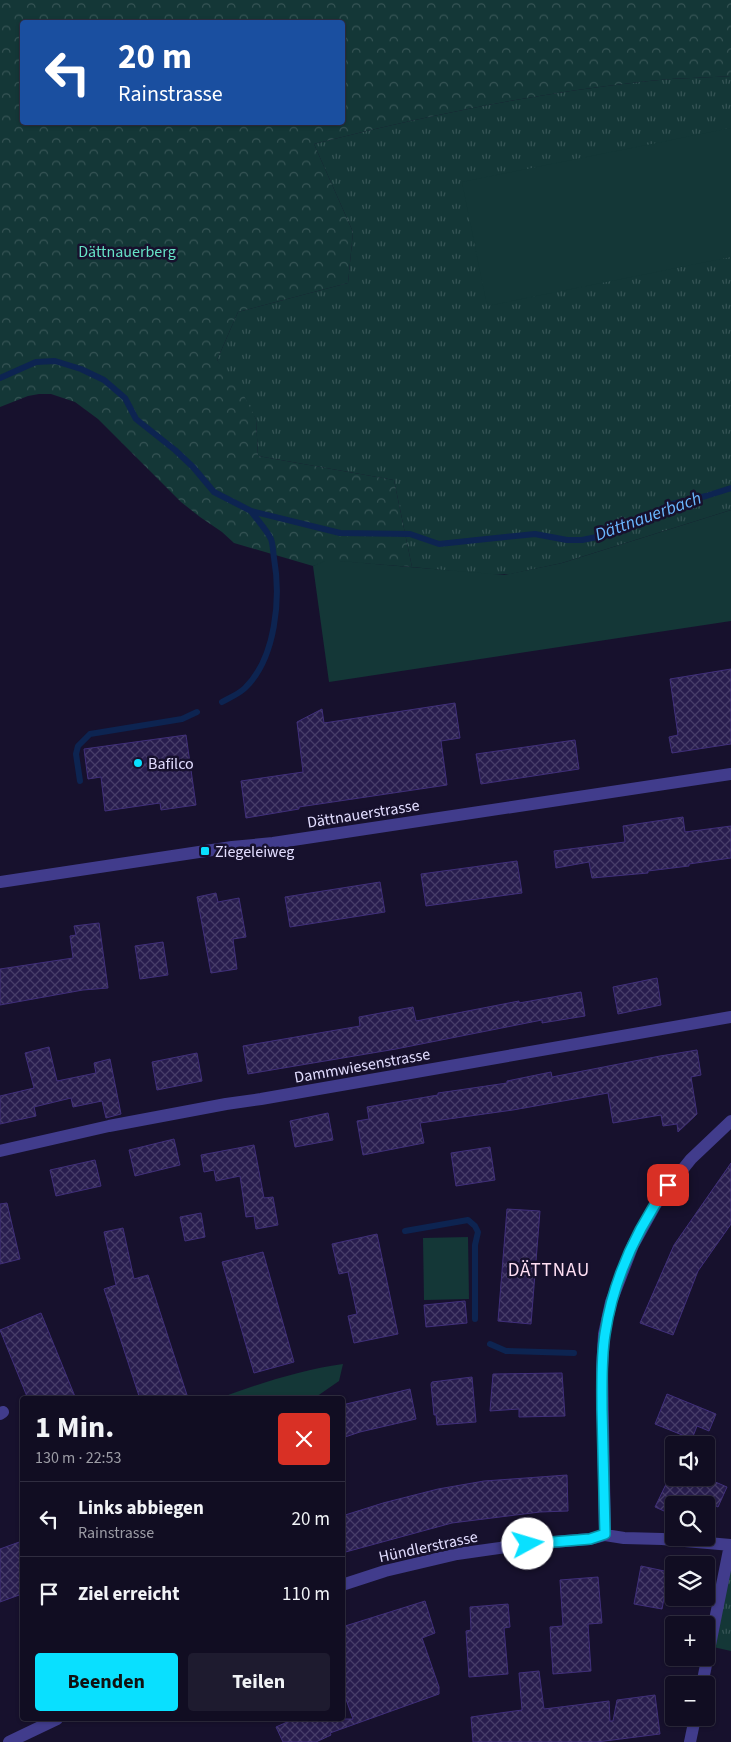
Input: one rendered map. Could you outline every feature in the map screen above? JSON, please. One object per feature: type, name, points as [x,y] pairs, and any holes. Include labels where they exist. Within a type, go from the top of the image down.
[{"type":"street","name":"Dättnauerstrasse","points":[[0,882],[731,774]]},
{"type":"street","name":"Dammwiesenstrasse","points":[[0,1151],[109,1126],[217,1106],[731,1017]]},
{"type":"street","points":[[605,1534],[603,1352],[606,1326],[613,1296],[633,1245],[658,1200],[685,1166],[731,1121]]},
{"type":"street","name":"Hündlerstrasse","points":[[345,1584],[385,1571],[457,1554],[528,1544],[590,1539],[605,1534],[624,1538],[662,1539],[730,1545]]},
{"type":"street","points":[[704,1676],[730,1545]]},
{"type":"street","points":[[9,1742],[53,1721]]},
{"type":"street","points":[[690,1742],[693,1726]]},
{"type":"green space","name":"Dättnauerberg","points":[[0,0],[731,0],[731,76],[651,81],[558,93],[435,116],[314,144],[353,232],[348,283],[238,312],[217,360],[240,388],[256,419],[258,456],[394,480],[412,567],[332,561],[313,566],[234,543],[181,502],[98,419],[75,402],[51,394],[28,396],[0,407]]},
{"type":"green space","points":[[731,76],[731,510],[562,563],[511,574],[490,575],[412,567],[394,480],[258,456],[256,419],[217,360],[238,312],[348,283],[353,232],[314,144],[435,116],[558,93],[651,81]]},
{"type":"green space","points":[[731,128],[731,257],[487,306],[462,182]]},
{"type":"green space","points":[[731,510],[731,621],[329,682],[313,566],[325,561],[340,561],[504,575],[562,563]]},
{"type":"green space","points":[[468,1237],[469,1299],[424,1300],[423,1238]]},
{"type":"green space","points":[[343,1364],[339,1381],[317,1396],[225,1396],[279,1378]]},
{"type":"green space","points":[[731,1545],[731,1651],[715,1647],[715,1618]]},
{"type":"building","points":[[731,669],[731,744],[672,753],[669,737],[678,735],[670,679]]},
{"type":"building","points":[[455,703],[460,738],[441,741],[447,785],[299,807],[299,809],[246,818],[241,781],[303,772],[297,722],[322,709],[324,723]]},
{"type":"building","name":"Bafilco","points":[[186,735],[196,805],[161,810],[160,803],[105,811],[101,777],[88,779],[84,749]]},
{"type":"building","points":[[575,740],[579,769],[481,784],[476,754]]},
{"type":"building","points":[[683,817],[685,832],[731,826],[731,858],[648,871],[648,873],[592,878],[589,862],[556,868],[554,851],[625,842],[623,826]]},
{"type":"building","points":[[517,861],[522,893],[426,906],[421,874]]},
{"type":"building","points":[[380,882],[385,912],[290,927],[285,897]]},
{"type":"building","points":[[216,893],[218,902],[239,898],[246,937],[233,939],[237,969],[211,973],[197,897]]},
{"type":"building","points":[[99,923],[108,988],[83,990],[0,1005],[0,969],[73,958],[70,936],[76,935],[74,926]]},
{"type":"building","points":[[163,942],[168,975],[140,979],[135,946]]},
{"type":"building","points":[[657,978],[661,1005],[618,1014],[613,987]]},
{"type":"building","points":[[581,992],[585,1016],[542,1023],[542,1020],[396,1049],[248,1074],[243,1046],[360,1026],[359,1017],[413,1007],[416,1021],[519,1001],[519,1003]]},
{"type":"building","points":[[49,1047],[57,1081],[96,1073],[94,1063],[110,1059],[121,1114],[106,1118],[102,1101],[73,1107],[71,1098],[34,1107],[36,1116],[0,1124],[0,1096],[34,1088],[25,1053]]},
{"type":"building","points":[[697,1050],[701,1075],[691,1077],[697,1114],[678,1132],[677,1124],[663,1126],[661,1115],[613,1123],[608,1093],[513,1110],[420,1123],[424,1143],[363,1155],[357,1121],[369,1119],[367,1107],[438,1095],[438,1093],[507,1083],[507,1081],[551,1072],[552,1077]]},
{"type":"building","points":[[197,1053],[202,1081],[157,1090],[152,1062]]},
{"type":"building","points":[[328,1113],[333,1140],[295,1147],[290,1121]]},
{"type":"building","points":[[174,1139],[180,1165],[135,1176],[129,1150]]},
{"type":"building","points":[[254,1145],[264,1198],[273,1197],[278,1225],[256,1229],[254,1216],[246,1217],[240,1176],[216,1181],[214,1170],[204,1172],[201,1155]]},
{"type":"building","points":[[490,1147],[495,1180],[456,1186],[451,1153]]},
{"type":"building","points":[[95,1160],[101,1186],[56,1196],[50,1170]]},
{"type":"building","points":[[731,1163],[731,1224],[698,1271],[673,1335],[640,1323],[674,1245]]},
{"type":"building","points":[[7,1203],[20,1259],[0,1264],[0,1204]]},
{"type":"building","points":[[507,1209],[540,1211],[531,1324],[498,1321]]},
{"type":"building","points":[[201,1213],[205,1237],[185,1241],[180,1217]]},
{"type":"building","points":[[123,1228],[134,1279],[148,1275],[187,1395],[139,1396],[104,1289],[116,1285],[104,1232]]},
{"type":"building","points":[[377,1234],[398,1334],[354,1343],[348,1316],[357,1314],[348,1272],[339,1274],[332,1244]]},
{"type":"building","points":[[263,1252],[294,1362],[254,1373],[222,1262]]},
{"type":"building","points":[[465,1301],[467,1323],[426,1327],[424,1305]]},
{"type":"building","points":[[41,1313],[75,1396],[27,1396],[0,1330]]},
{"type":"building","points":[[562,1373],[565,1416],[519,1417],[519,1409],[490,1411],[493,1374]]},
{"type":"building","points":[[472,1377],[476,1422],[437,1425],[436,1415],[434,1415],[432,1382]]},
{"type":"building","points":[[410,1389],[416,1419],[345,1437],[345,1404]]},
{"type":"building","points":[[667,1394],[716,1414],[709,1431],[697,1426],[693,1436],[685,1436],[655,1424]]},
{"type":"building","points":[[567,1475],[568,1511],[540,1512],[452,1523],[345,1552],[345,1515],[438,1489],[484,1481]]},
{"type":"building","points":[[715,1482],[727,1487],[718,1507],[715,1506],[715,1496],[665,1496],[665,1511],[655,1507],[665,1486],[715,1486]]},
{"type":"building","points":[[20,1542],[20,1595],[0,1602],[0,1549]]},
{"type":"building","points":[[641,1566],[665,1571],[665,1593],[662,1609],[634,1604]]},
{"type":"building","points":[[598,1577],[602,1623],[588,1624],[591,1671],[553,1674],[550,1627],[563,1626],[560,1580]]},
{"type":"building","points":[[425,1601],[435,1633],[422,1638],[439,1687],[439,1694],[330,1733],[331,1735],[316,1742],[283,1742],[276,1727],[290,1721],[345,1721],[345,1719],[353,1719],[345,1696],[345,1626]]},
{"type":"building","points":[[508,1604],[510,1627],[504,1628],[508,1674],[469,1677],[466,1631],[471,1630],[470,1607]]},
{"type":"building","points":[[539,1671],[544,1709],[609,1701],[610,1721],[613,1721],[617,1700],[655,1695],[660,1734],[597,1742],[473,1742],[471,1717],[522,1710],[519,1673]]},
{"type":"waterway","name":"Dättnauerbach","points":[[0,378],[36,362],[55,361],[81,369],[104,380],[125,398],[136,419],[175,450],[193,467],[214,492],[251,511],[340,533],[410,534],[439,544],[535,534],[567,540],[582,540],[607,535],[672,504],[731,488]]},
{"type":"waterway","points":[[222,702],[243,690],[255,675],[264,661],[274,627],[277,591],[272,543],[267,532],[251,511]]},
{"type":"waterway","points":[[80,781],[76,754],[78,746],[90,734],[182,719],[197,712]]},
{"type":"waterway","points":[[405,1231],[468,1220],[475,1226],[478,1232],[475,1245],[475,1319]]},
{"type":"waterway","points":[[490,1344],[506,1351],[574,1353]]},
{"type":"place","name":"Bafilco","points":[[138,763]]},
{"type":"place","name":"Ziegeleiweg","points":[[205,851]]},
{"type":"district","name":"DÄTTNAU","points":[[549,1269]]},
{"type":"route","points":[[528,1544],[590,1539],[605,1534],[602,1386],[604,1334],[617,1283],[633,1245],[649,1214],[668,1185]]}]
